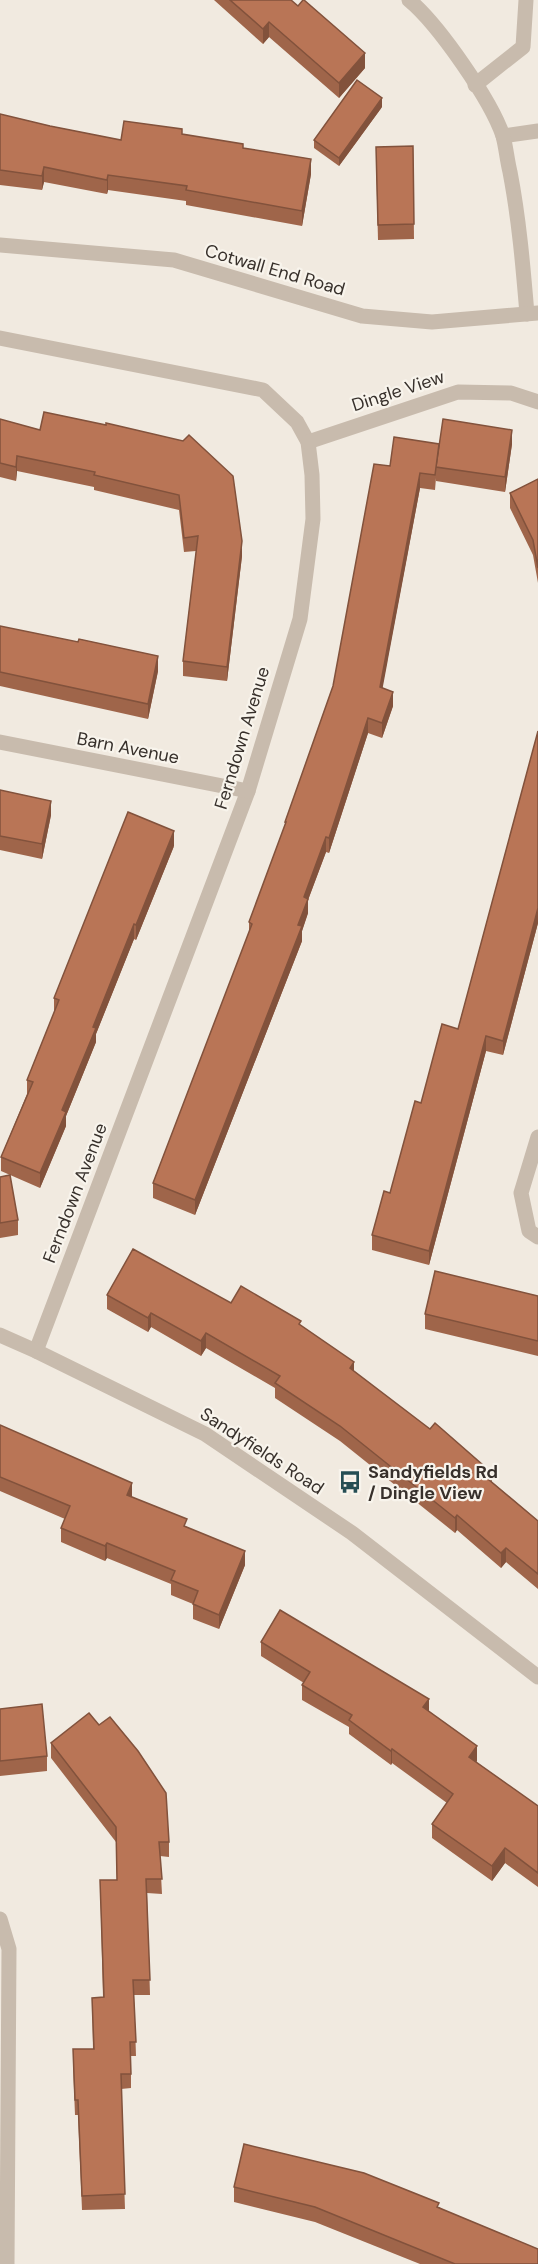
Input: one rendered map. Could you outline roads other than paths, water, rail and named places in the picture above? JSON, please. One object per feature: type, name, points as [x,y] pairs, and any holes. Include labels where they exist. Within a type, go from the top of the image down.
[{"type":"street","points":[[409,0],[428,18],[459,59],[503,136],[518,214],[532,313]]},
{"type":"street","points":[[475,85],[523,47],[526,0]]},
{"type":"street","points":[[503,136],[538,131]]},
{"type":"street","name":"Cotwall End Road","points":[[0,245],[174,260],[362,316],[432,322],[532,313]]},
{"type":"street","name":"Ferndown Avenue","points":[[0,338],[263,390],[297,422],[308,442],[313,519],[300,619],[248,791],[36,1351]]},
{"type":"street","name":"Dingle View","points":[[308,442],[458,392],[511,393],[538,402]]},
{"type":"street","name":"Barn Avenue","points":[[0,742],[248,791]]},
{"type":"street","points":[[538,1137],[521,1193],[529,1231],[538,1237]]},
{"type":"street","name":"Sandyfields Road","points":[[0,1335],[205,1434],[352,1533],[538,1677]]},
{"type":"street","points":[[0,1919],[9,1949],[4,2221],[8,2264]]},
{"type":"place","name":"Sandyfields Rd / Dingle View","points":[[350,1482]]}]
